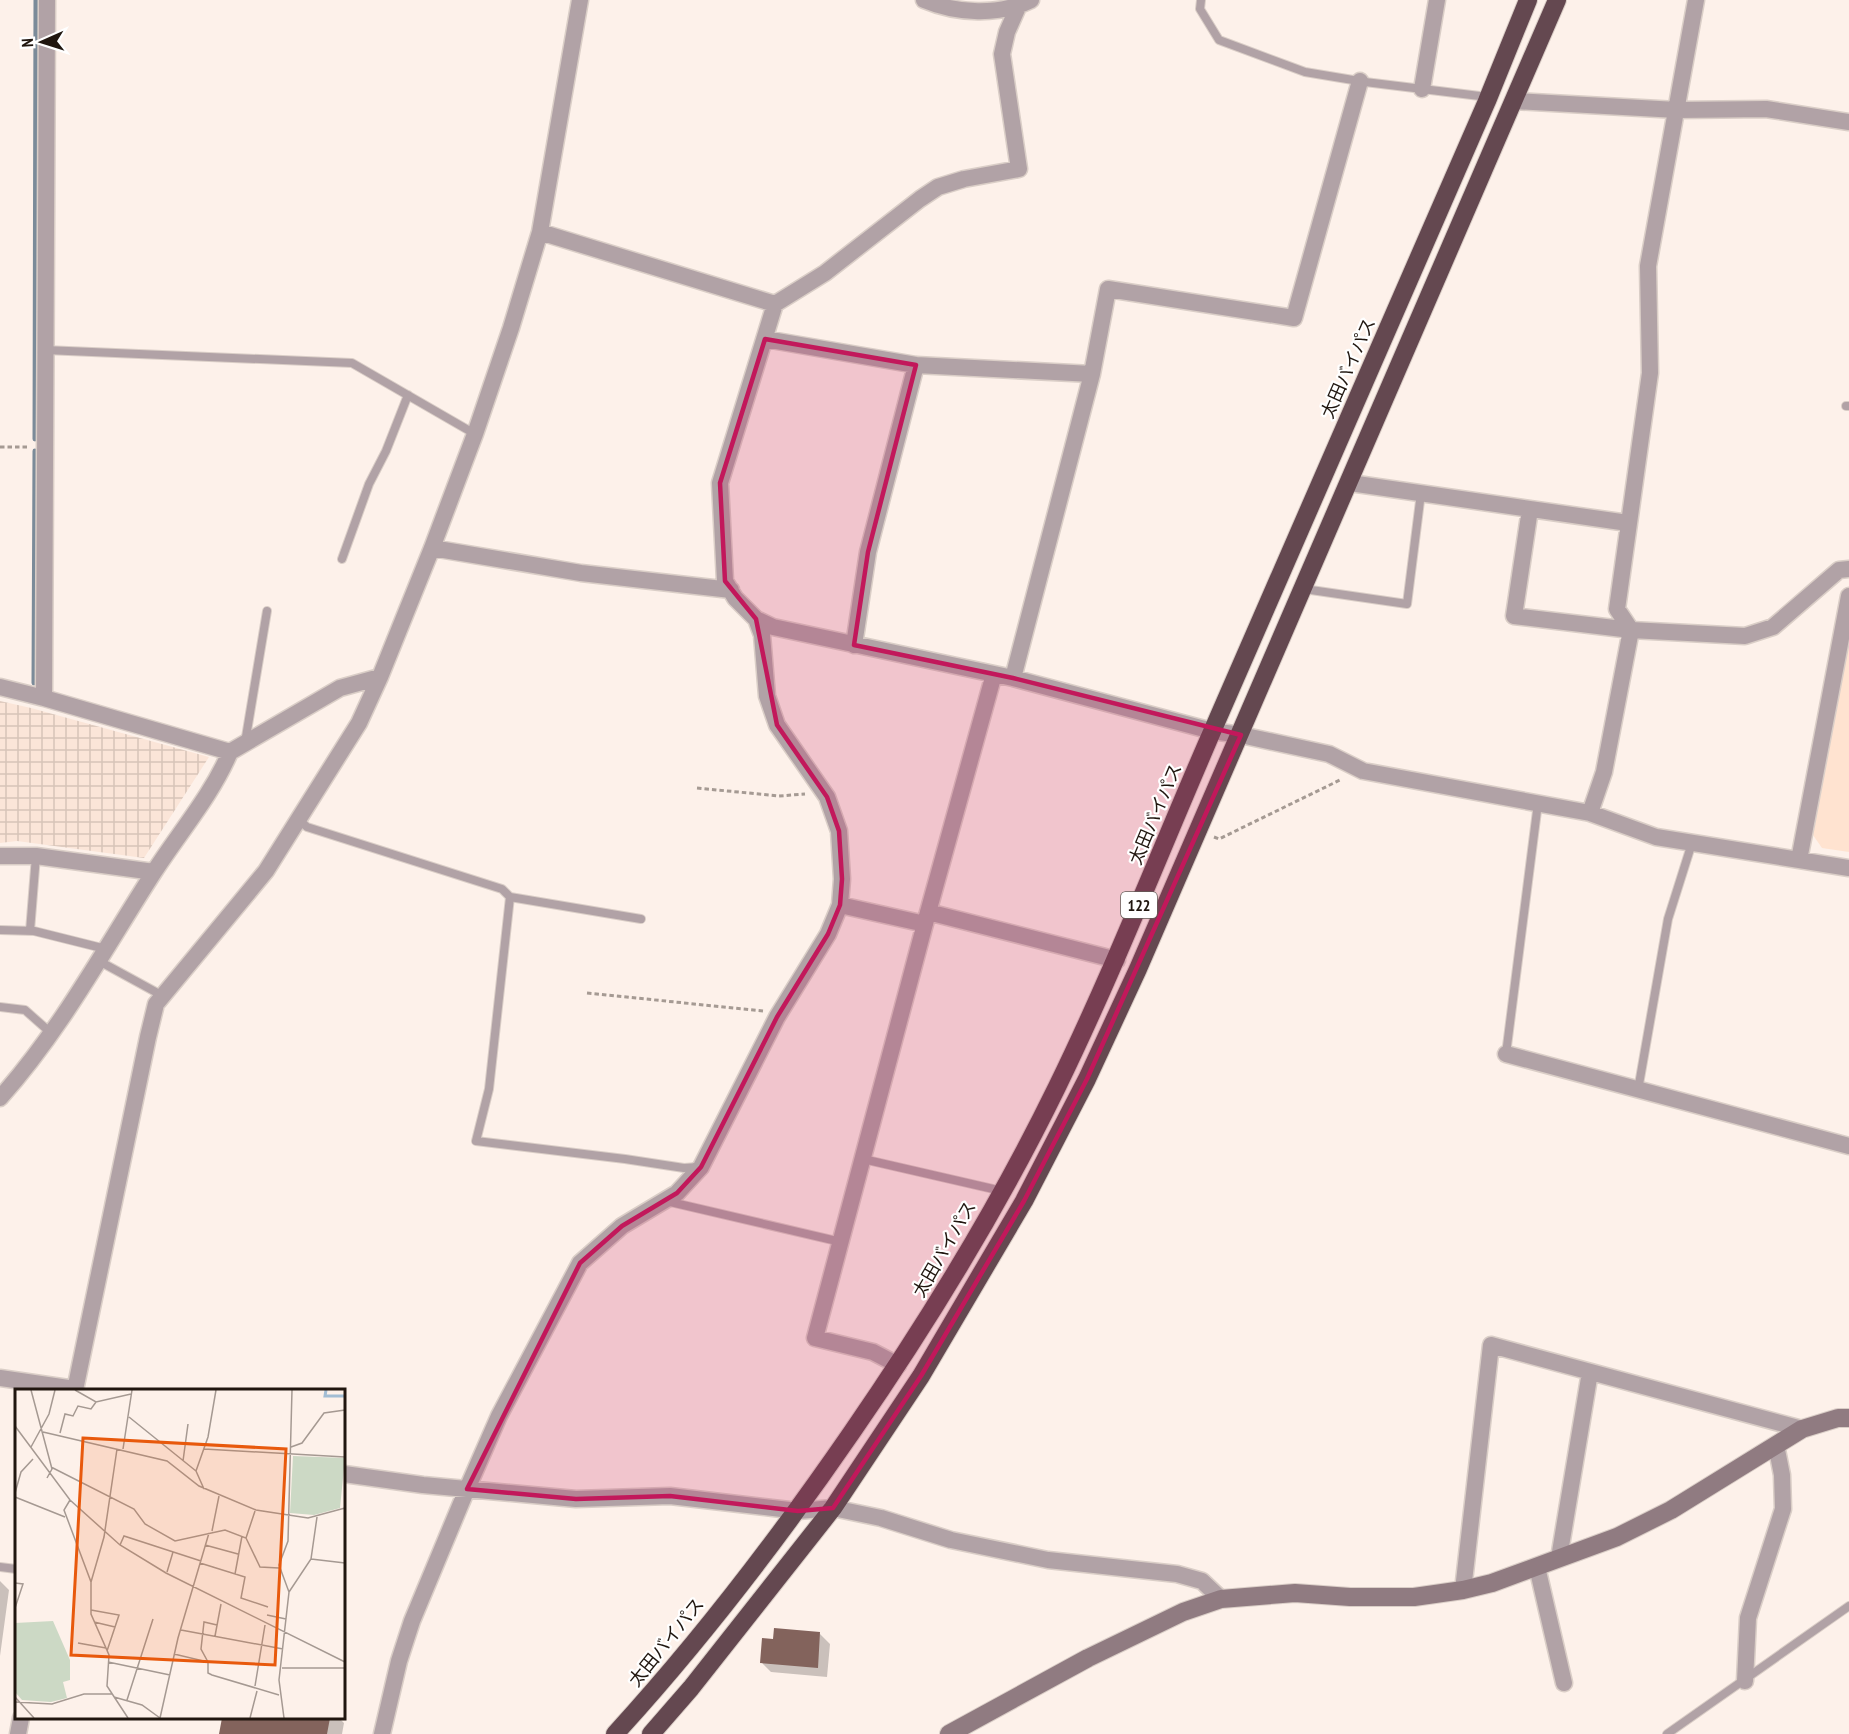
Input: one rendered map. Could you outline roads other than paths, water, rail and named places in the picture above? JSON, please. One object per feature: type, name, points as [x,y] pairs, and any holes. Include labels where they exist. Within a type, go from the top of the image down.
[{"type":"highway","name":"太田バイパス","points":[[615,1734],[670,1674],[798,1511],[898,1365],[953,1279],[1056,1090],[1117,960],[1212,731],[1528,0]]},
{"type":"highway","name":"122","points":[[651,1734],[691,1688],[833,1508],[921,1376],[1024,1201],[1087,1079],[1200,828],[1557,0]]},
{"type":"street","points":[[44,698],[47,0]]},
{"type":"street","points":[[75,1389],[156,1004],[266,871],[359,723],[380,677],[475,434],[511,328],[540,232],[580,0]]},
{"type":"street","points":[[924,0],[956,9],[996,11],[1024,3]]},
{"type":"street","points":[[1422,89],[1437,0]]},
{"type":"street","points":[[1590,813],[1604,772],[1631,630],[1617,609],[1650,373],[1648,266],[1696,0]]},
{"type":"street","points":[[1024,3],[1007,32],[1002,54],[1019,169],[964,178],[938,187],[825,273],[775,304],[720,483],[725,581],[735,598],[756,619],[773,627],[1013,678],[1212,731],[1329,754],[1361,770],[1590,813],[1656,837],[1849,868]]},
{"type":"street","points":[[1013,678],[1092,374],[1108,289],[1294,318],[1360,81]]},
{"type":"street","points":[[1514,101],[1677,110],[1766,109],[1849,122]]},
{"type":"street","points":[[540,232],[775,304]]},
{"type":"street","points":[[765,339],[916,365],[1092,374]]},
{"type":"street","points":[[854,645],[868,552],[916,365]]},
{"type":"street","points":[[1350,483],[1628,523]]},
{"type":"street","points":[[1530,509],[1514,616],[1631,630],[1745,636],[1773,627],[1839,570],[1849,569]]},
{"type":"street","points":[[432,548],[581,573],[730,590]]},
{"type":"street","points":[[1799,860],[1849,596]]},
{"type":"street","points":[[382,1734],[399,1661],[412,1621],[466,1489],[499,1416],[580,1263],[622,1226],[677,1193],[701,1167],[779,1013],[828,934],[840,906],[842,879],[839,831],[824,793],[777,726],[767,696],[762,635],[756,619]]},
{"type":"street","points":[[898,1365],[873,1352],[815,1338],[926,918],[994,674]]},
{"type":"street","points":[[0,1098],[28,1066],[103,955],[154,872],[222,772],[230,752],[340,688],[380,677]]},
{"type":"street","points":[[0,687],[230,752]]},
{"type":"street","points":[[0,856],[36,856],[154,872]]},
{"type":"street","points":[[840,906],[926,918],[1117,960]]},
{"type":"street","points":[[1506,1054],[1849,1146]]},
{"type":"street","points":[[1463,1590],[1491,1345],[1802,1429]]},
{"type":"street","points":[[1559,1558],[1590,1372]]},
{"type":"street","points":[[0,1378],[69,1389]]},
{"type":"street","points":[[949,1734],[1088,1658],[1183,1612],[1221,1599],[1295,1593],[1350,1598],[1414,1597],[1492,1583],[1617,1537],[1671,1510],[1802,1429],[1838,1418],[1849,1418]]},
{"type":"street","points":[[1745,1681],[1748,1618],[1783,1509],[1782,1475],[1776,1445]]},
{"type":"street","points":[[345,1474],[423,1485],[576,1499],[670,1496],[798,1511],[833,1508],[881,1518],[951,1540],[1048,1560],[1177,1574],[1202,1581],[1221,1599]]},
{"type":"street","points":[[1537,1567],[1564,1683]]},
{"type":"street","points":[[18,1734],[21,1719]]},
{"type":"lane","points":[[1201,0],[1200,9],[1219,40],[1305,72],[1488,97]]},
{"type":"lane","points":[[45,350],[352,363],[475,434]]},
{"type":"lane","points":[[342,559],[369,484],[386,451],[408,395]]},
{"type":"lane","points":[[1304,589],[1407,604],[1421,493]]},
{"type":"lane","points":[[245,744],[267,610]]},
{"type":"lane","points":[[1506,1054],[1538,803]]},
{"type":"lane","points":[[299,820],[307,827],[502,889],[510,897],[641,919]]},
{"type":"lane","points":[[1638,1090],[1668,919],[1692,843]]},
{"type":"lane","points":[[30,931],[36,856]]},
{"type":"lane","points":[[510,897],[489,1089],[476,1141],[684,1168],[701,1167]]},
{"type":"lane","points":[[0,930],[30,931],[103,955],[163,996]]},
{"type":"lane","points":[[0,1007],[25,1010],[51,1033]]},
{"type":"lane","points":[[862,1159],[1002,1191]]},
{"type":"lane","points":[[665,1200],[841,1242]]},
{"type":"lane","points":[[0,1567],[15,1569]]},
{"type":"lane","points":[[1667,1734],[1849,1606]]},
{"type":"waterway","points":[[35,439],[36,0]]},
{"type":"waterway","points":[[34,683],[35,451]]}]
